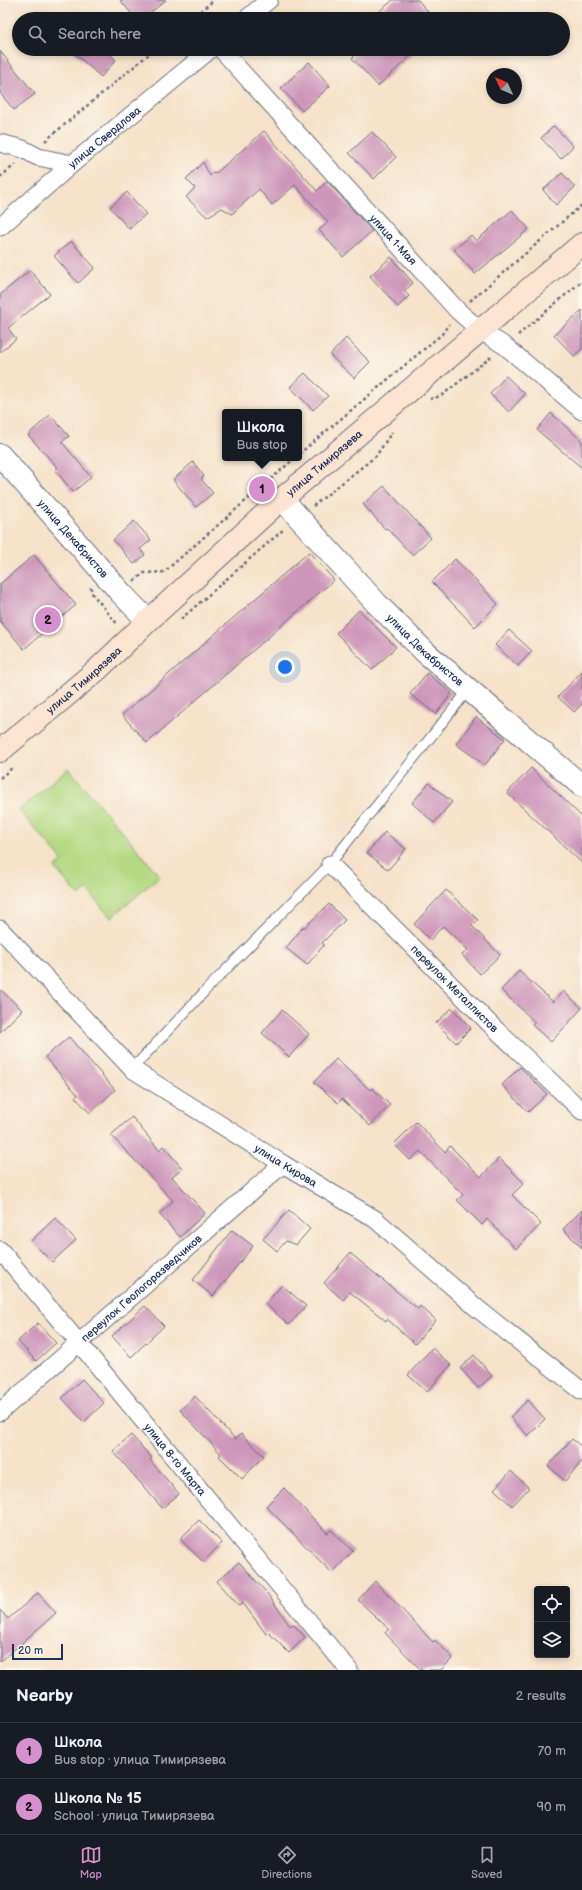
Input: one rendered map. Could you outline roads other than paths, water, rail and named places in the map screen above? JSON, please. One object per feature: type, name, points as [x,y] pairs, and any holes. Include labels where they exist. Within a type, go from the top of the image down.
[{"type":"main road","name":"улица Тимирязева","points":[[9,757],[148,621],[282,499],[582,244]]},
{"type":"street","points":[[254,12],[269,0]]},
{"type":"street","name":"улица Свердлова","points":[[0,227],[72,164],[203,56]]},
{"type":"street","name":"улица 1-Мая","points":[[227,56],[458,311],[481,331],[505,346],[582,411]]},
{"type":"street","points":[[0,143],[38,157],[72,164]]},
{"type":"street","name":"улица Декабристов","points":[[0,455],[121,593],[148,621]]},
{"type":"street","name":"улица Декабристов","points":[[282,499],[378,605],[426,653],[582,786]]},
{"type":"street","name":"переулок Металлистов","points":[[330,864],[490,1024],[582,1111]]},
{"type":"street","name":"улица Кирова","points":[[0,929],[132,1069],[283,1164],[375,1219],[478,1309],[582,1391]]},
{"type":"street","name":"переулок Геологоразведчиков","points":[[0,1412],[283,1164]]},
{"type":"street","name":"улица 8-го Марта","points":[[0,1250],[79,1343],[349,1670]]},
{"type":"lane","points":[[132,1069],[232,963],[330,864],[469,689]]},
{"type":"place","name":"Школа","points":[[262,489]]},
{"type":"place","name":"Школа № 15","points":[[48,620]]}]
